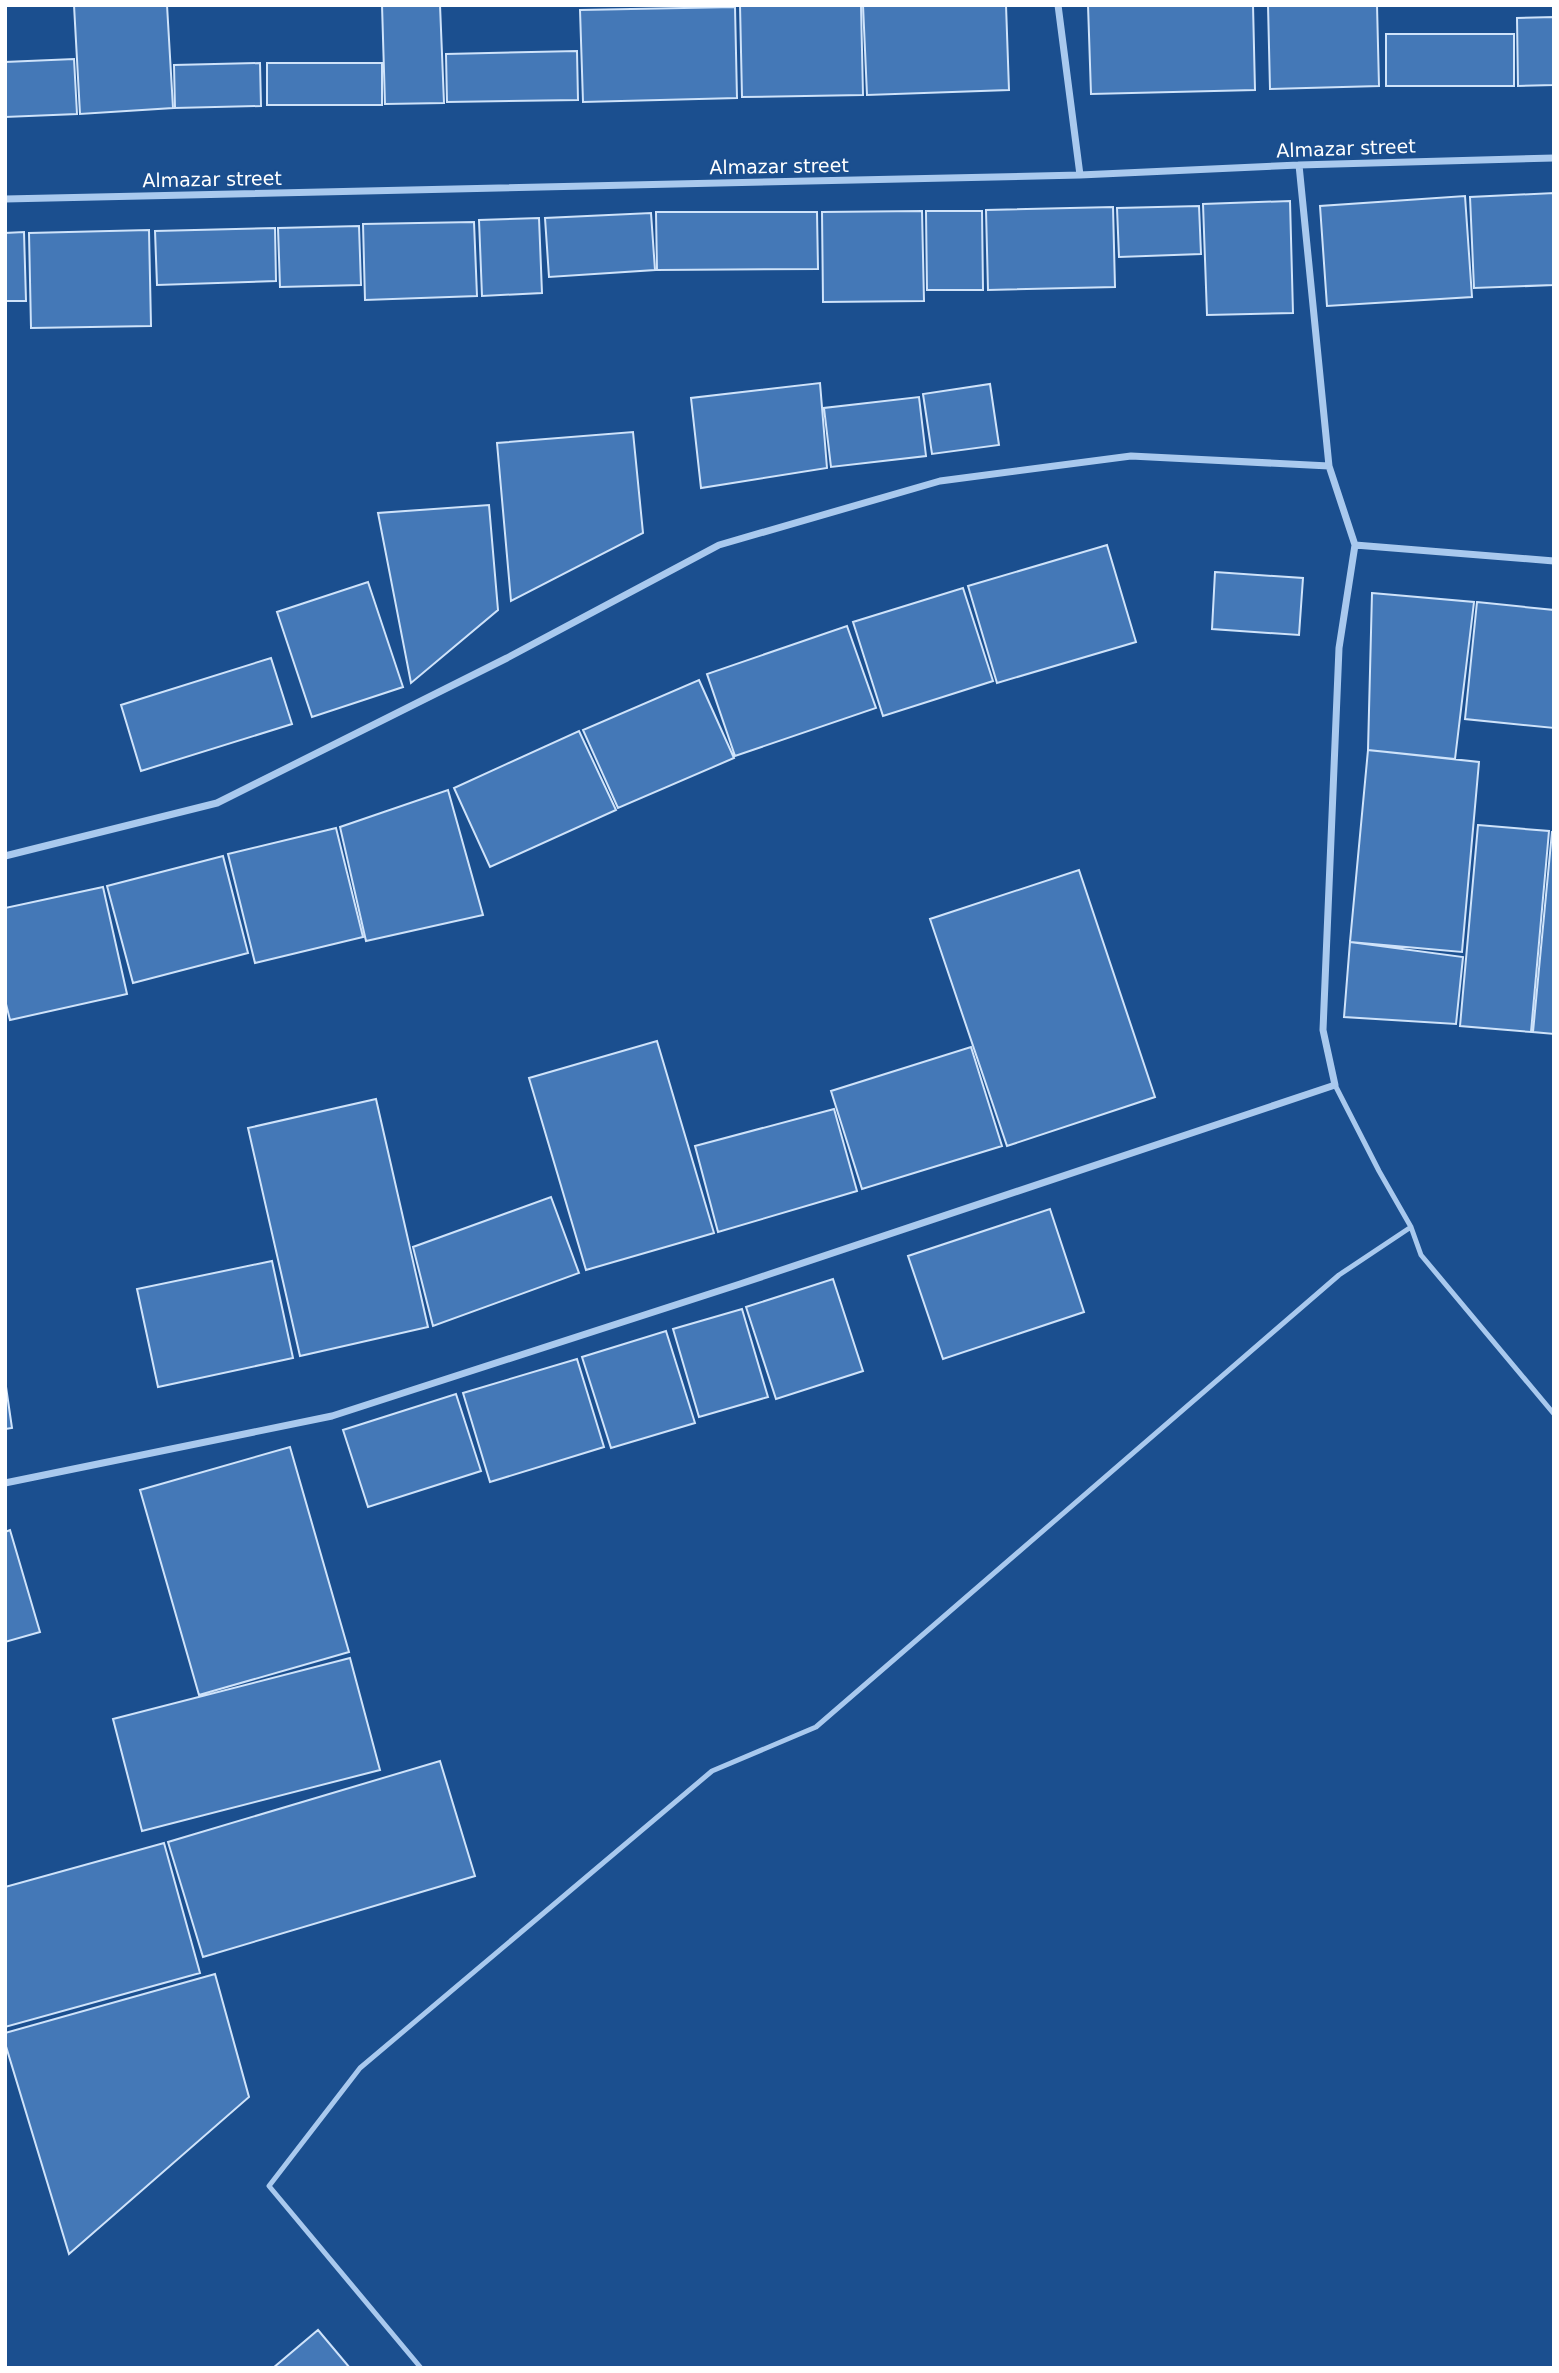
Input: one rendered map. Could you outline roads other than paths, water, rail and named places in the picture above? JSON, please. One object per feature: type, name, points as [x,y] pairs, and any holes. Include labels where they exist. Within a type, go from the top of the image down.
[{"type":"street","points":[[1058,5],[1080,175]]},
{"type":"street","name":"Almazar street","points":[[5,199],[1080,175],[1298,165],[1554,158]]},
{"type":"street","points":[[5,1483],[332,1416],[1335,1085],[1323,1030],[1339,648],[1355,545],[1329,466],[1298,165]]},
{"type":"street","points":[[5,856],[217,803],[507,658],[719,545],[732,541],[940,481],[1131,456],[1329,466]]},
{"type":"street","points":[[1355,545],[1554,561]]},
{"type":"lane","points":[[1335,1085],[1411,1227],[1421,1255],[1554,1414]]},
{"type":"lane","points":[[421,2368],[269,2186],[360,2068],[712,1771],[816,1727],[1339,1275],[1411,1227]]}]
